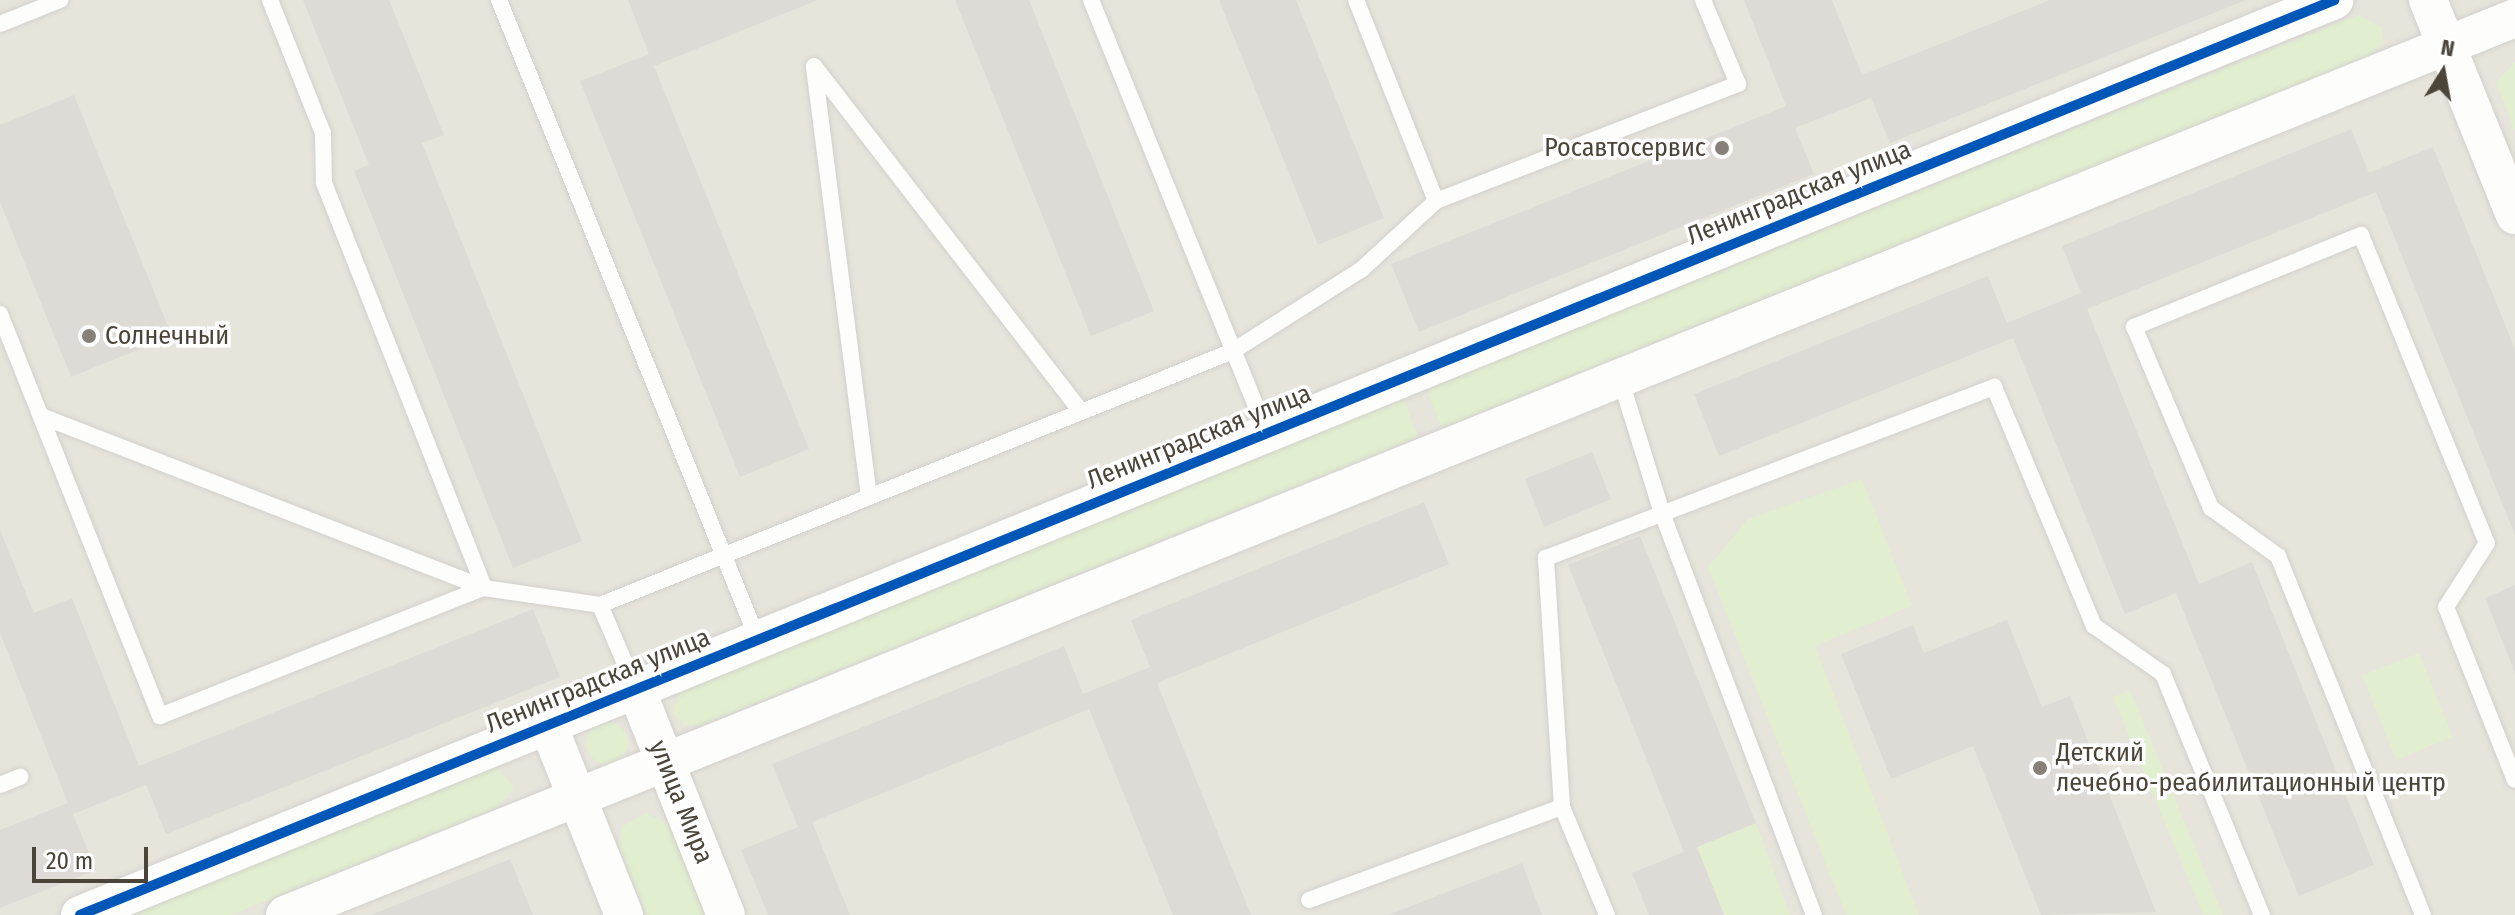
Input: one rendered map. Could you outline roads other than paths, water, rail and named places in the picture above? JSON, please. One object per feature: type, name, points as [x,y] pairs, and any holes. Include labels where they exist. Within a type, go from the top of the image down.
[{"type":"street","name":"Ленинградская улица","points":[[80,915],[2334,0]]},
{"type":"street","points":[[2428,0],[2515,215]]},
{"type":"street","points":[[285,915],[2515,18]]},
{"type":"street","name":"улица Мира","points":[[636,689],[726,915]]},
{"type":"street","points":[[548,725],[624,915]]},
{"type":"lane","points":[[0,24],[60,0]]},
{"type":"lane","points":[[270,0],[323,133],[324,183],[484,588]]},
{"type":"lane","points":[[499,0],[758,640]]},
{"type":"lane","points":[[1091,0],[1267,433]]},
{"type":"lane","points":[[1356,0],[1436,201]]},
{"type":"lane","points":[[41,416],[484,588],[600,605],[1233,351],[1362,269],[1436,201],[1738,84],[1703,0]]},
{"type":"lane","points":[[869,497],[814,66],[1081,412]]},
{"type":"lane","points":[[2423,915],[2278,556],[2211,508],[2134,327],[2361,235],[2487,543],[2446,607],[2515,780]]},
{"type":"lane","points":[[0,314],[160,716],[484,588]]},
{"type":"lane","points":[[1620,378],[1662,513],[1814,915]]},
{"type":"lane","points":[[1607,915],[1562,807],[1546,558],[1994,387],[2094,626],[2163,674],[2262,915]]},
{"type":"lane","points":[[600,605],[636,689]]},
{"type":"lane","points":[[0,772],[20,777],[0,785]]},
{"type":"lane","points":[[1309,900],[1562,807]]},
{"type":"place","name":"Росавтосервис","points":[[1722,148]]},
{"type":"place","name":"Солнечный","points":[[89,336]]},
{"type":"place","name":"Детский лечебно-реабилитационный центр","points":[[2040,768]]}]
